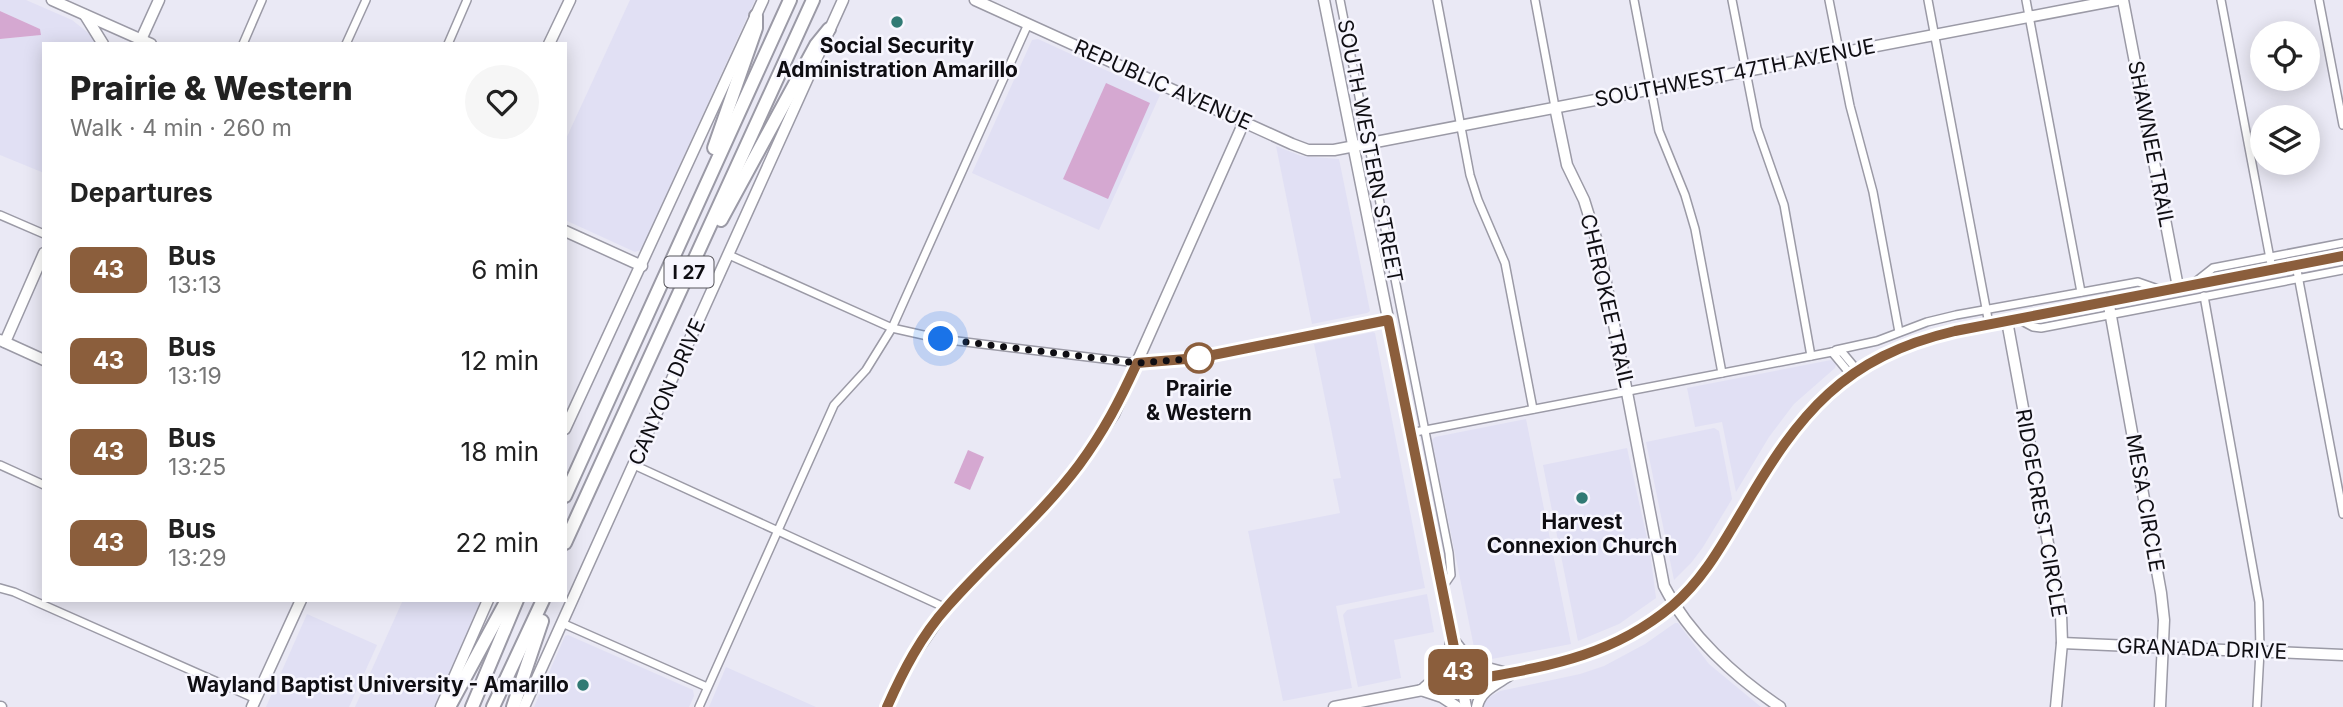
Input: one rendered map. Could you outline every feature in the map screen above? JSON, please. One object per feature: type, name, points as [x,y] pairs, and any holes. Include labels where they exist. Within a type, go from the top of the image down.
[{"type":"highway","name":"I 27","points":[[567,493],[790,0]]},
{"type":"highway","name":"I 27","points":[[567,539],[813,0]]},
{"type":"highway","points":[[704,190],[707,170],[757,28],[756,16]]},
{"type":"highway","points":[[680,292],[689,285],[716,229],[816,44],[829,29]]},
{"type":"highway","points":[[449,707],[506,602]]},
{"type":"highway","points":[[472,707],[516,602]]},
{"type":"highway","points":[[494,707],[545,602]]},
{"type":"highway","points":[[513,707],[545,602]]},
{"type":"street","points":[[55,1],[144,42],[159,0]]},
{"type":"street","points":[[244,42],[262,0]]},
{"type":"street","points":[[347,42],[366,0]]},
{"type":"street","points":[[449,42],[467,0]]},
{"type":"street","points":[[551,42],[570,0]]},
{"type":"street","points":[[567,425],[763,0]]},
{"type":"street","name":"CANYON DRIVE","points":[[524,707],[843,0]]},
{"type":"street","name":"REPUBLIC AVENUE","points":[[975,0],[1308,150],[1354,146]]},
{"type":"street","name":"SOUTH WESTERN STREET","points":[[1324,0],[1466,707]]},
{"type":"street","name":"SOUTH WESTERN STREET","points":[[1340,0],[1451,564],[1451,575],[1441,588]]},
{"type":"street","points":[[1437,0],[1475,190],[1505,263],[1533,409]]},
{"type":"street","name":"CHEROKEE TRAIL","points":[[1535,0],[1567,165],[1584,201],[1600,251],[1664,586],[1674,604]]},
{"type":"street","points":[[1634,0],[1659,131],[1685,195],[1695,229],[1722,373]]},
{"type":"street","points":[[1732,0],[1758,128],[1784,205],[1811,356]]},
{"type":"street","points":[[1829,0],[1850,106],[1873,191],[1899,332]]},
{"type":"street","points":[[1928,0],[1989,324]]},
{"type":"street","points":[[2026,0],[2081,292]]},
{"type":"street","name":"SOUTHWEST 47TH AVENUE","points":[[1354,146],[2117,0]]},
{"type":"street","name":"SHAWNEE TRAIL","points":[[2123,0],[2178,287]]},
{"type":"street","points":[[2221,0],[2272,269]]},
{"type":"street","points":[[2319,0],[2343,125]]},
{"type":"street","points":[[84,15],[102,42]]},
{"type":"street","points":[[698,707],[834,405],[866,370],[892,328],[1028,24]]},
{"type":"street","points":[[887,707],[907,664],[946,608],[1041,510],[1078,467],[1114,414],[1244,122]]},
{"type":"street","points":[[1361,183],[1376,180]]},
{"type":"street","points":[[0,215],[42,232]]},
{"type":"street","points":[[567,233],[642,266]]},
{"type":"street","points":[[2193,284],[2213,268],[2343,243]]},
{"type":"street","points":[[729,255],[892,328],[941,339],[1137,363],[1198,358],[1388,320]]},
{"type":"street","points":[[1334,707],[1580,658],[1605,648],[1646,625],[1674,604],[1709,566],[1790,434],[1810,410],[1854,372],[1888,353],[1932,336],[2343,256]]},
{"type":"street","points":[[42,257],[2,341],[42,359]]},
{"type":"street","points":[[2295,265],[2343,514]]},
{"type":"street","points":[[2012,320],[2041,328],[2343,270]]},
{"type":"street","points":[[1832,352],[1839,348],[1883,339],[1927,322],[2081,292],[2138,282],[2161,290]]},
{"type":"street","points":[[2204,296],[2259,602],[2257,707]]},
{"type":"street","points":[[2046,299],[2049,312]]},
{"type":"street","name":"MESA CIRCLE","points":[[2108,300],[2161,593],[2163,648],[2160,707]]},
{"type":"street","name":"RIDGECREST CIRCLE","points":[[2012,320],[2061,614],[2062,643],[2056,707]]},
{"type":"street","points":[[1883,339],[1888,353]]},
{"type":"street","points":[[1410,433],[1832,352],[1842,352],[1854,372]]},
{"type":"street","points":[[0,465],[42,484]]},
{"type":"street","points":[[634,465],[946,608]]},
{"type":"street","points":[[0,588],[14,592],[254,703],[300,602]]},
{"type":"street","points":[[441,707],[487,602]]},
{"type":"street","points":[[1674,604],[1739,676],[1780,707]]},
{"type":"street","points":[[562,623],[707,687]]},
{"type":"street","points":[[1451,638],[1472,664],[1511,673]]},
{"type":"street","points":[[1421,690],[1446,668],[1451,638]]},
{"type":"street","name":"GRANADA DRIVE","points":[[2062,643],[2343,655]]},
{"type":"street","points":[[1477,707],[1484,692],[1511,673]]},
{"type":"street","points":[[1421,690],[1442,697],[1457,707]]},
{"type":"shaded area","points":[[0,0],[26,0],[72,20],[92,36],[95,42],[42,42],[42,172],[0,155],[0,39],[41,35],[40,29],[0,11]]},
{"type":"shaded area","points":[[630,0],[755,0],[641,250],[635,252],[567,221],[567,137]]},
{"type":"shaded area","points":[[0,11],[40,29],[41,35],[0,39]]},
{"type":"shaded area","points":[[1038,39],[1160,95],[1099,230],[972,173],[1032,40]]},
{"type":"shaded area","points":[[1106,83],[1150,103],[1108,199],[1063,179]]},
{"type":"shaded area","points":[[1276,146],[1301,156],[1339,159],[1370,311],[1367,313],[1312,324]]},
{"type":"shaded area","points":[[1373,332],[1425,588],[1336,606],[1352,688],[1283,701],[1248,531],[1340,513],[1333,479],[1341,478],[1314,344]]},
{"type":"shaded area","points":[[1831,360],[1836,364],[1835,368],[1794,404],[1769,437],[1736,492],[1722,422],[1695,427],[1687,388]]},
{"type":"shaded area","points":[[1526,419],[1571,644],[1481,661],[1476,657],[1432,440],[1435,437]]},
{"type":"shaded area","points":[[1714,428],[1719,431],[1732,499],[1703,547],[1674,580],[1646,442]]},
{"type":"shaded area","points":[[1627,448],[1650,552],[1656,598],[1619,624],[1578,641],[1543,465]]},
{"type":"shaded area","points":[[968,450],[984,457],[970,490],[954,483]]},
{"type":"shaded area","points":[[1427,594],[1434,632],[1394,640],[1401,678],[1358,687],[1343,615],[1347,610]]},
{"type":"shaded area","points":[[402,602],[481,602],[435,707],[355,707]]},
{"type":"shaded area","points":[[307,614],[377,645],[349,707],[266,707]]},
{"type":"shaded area","points":[[1678,623],[1709,664],[1761,707],[1483,707],[1484,700],[1500,691],[1580,674],[1604,666],[1645,644]]},
{"type":"shaded area","name":"Wayland Baptist University - Amarillo","points":[[565,636],[693,690],[694,696],[689,707],[534,707]]},
{"type":"shaded area","points":[[726,667],[816,707],[709,707]]},
{"type":"bus line","name":"43","points":[[887,707],[907,664],[946,608],[1041,510],[1078,467],[1114,414],[1137,363],[1198,358],[1388,320],[1461,682],[1586,656],[1619,642],[1664,612],[1709,566],[1774,457],[1810,410],[1857,370],[1888,353],[1932,336],[1955,331],[2343,256]]},
{"type":"place","name":"Social Security Administration Amarillo","points":[[897,22]]},
{"type":"place","name":"Prairie & Western","points":[[1199,358]]},
{"type":"place","name":"Harvest Connexion Church","points":[[1582,498]]},
{"type":"place","name":"Wayland Baptist University - Amarillo","points":[[583,685]]},
{"type":"route","points":[[941,339],[1137,363],[1199,358]]}]
